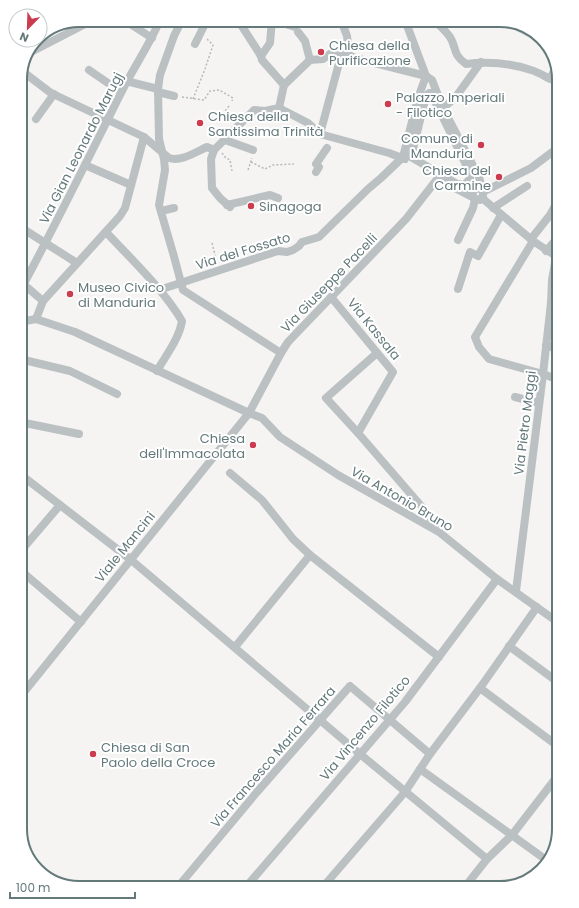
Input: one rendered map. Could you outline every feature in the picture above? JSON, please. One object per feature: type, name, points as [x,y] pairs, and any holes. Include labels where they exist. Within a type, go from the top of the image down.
[{"type":"street","points":[[135,27],[152,38]]},
{"type":"street","name":"Via Gian Leonardo Marugj","points":[[27,276],[46,243],[126,81],[152,38],[157,27]]},
{"type":"street","points":[[178,27],[160,75],[158,90],[159,139],[165,170],[159,205],[182,290],[281,353]]},
{"type":"street","points":[[195,44],[204,27]]},
{"type":"street","points":[[242,27],[262,60],[284,85]]},
{"type":"street","points":[[261,56],[270,43],[271,27]]},
{"type":"street","points":[[290,27],[297,30],[305,41],[310,60]]},
{"type":"street","points":[[320,134],[342,52],[348,44],[344,27]]},
{"type":"street","points":[[403,157],[418,98],[426,76],[408,27]]},
{"type":"street","points":[[441,27],[450,37],[456,54],[466,64],[481,62],[513,65],[532,70],[550,79],[552,75]]},
{"type":"street","points":[[40,46],[58,33],[72,28]]},
{"type":"street","points":[[279,108],[284,85],[310,60],[323,59],[334,51],[342,52],[355,58],[426,76],[432,80],[443,108],[479,177],[479,195],[458,240]]},
{"type":"street","points":[[443,108],[455,98],[481,62]]},
{"type":"street","points":[[89,70],[121,92]]},
{"type":"street","points":[[27,75],[54,94],[144,137],[162,153],[173,159],[184,158],[207,147],[216,148]]},
{"type":"street","points":[[126,81],[174,96]]},
{"type":"street","points":[[431,93],[470,173],[470,179],[466,184],[459,185],[412,157],[426,96],[431,93]]},
{"type":"street","points":[[36,119],[54,94]]},
{"type":"street","points":[[278,198],[270,195],[228,206],[212,188],[211,159],[216,148],[254,110],[266,111],[279,108],[308,123],[320,134],[403,157],[438,178],[479,195],[501,215],[552,254]]},
{"type":"street","points":[[27,321],[36,319],[43,301],[120,216],[125,208],[144,137]]},
{"type":"street","points":[[225,140],[253,150]]},
{"type":"street","points":[[316,172],[320,167],[316,164],[327,148]]},
{"type":"street","points":[[479,195],[531,168],[552,152]]},
{"type":"street","name":"Via del Fossato","points":[[160,290],[278,251],[286,252],[293,250],[302,242],[319,237],[403,157]]},
{"type":"street","points":[[85,165],[131,185]]},
{"type":"street","name":"Via Giuseppe Pacelli","points":[[249,413],[288,342],[406,219],[438,178]]},
{"type":"street","points":[[493,208],[528,186]]},
{"type":"street","points":[[161,211],[174,208]]},
{"type":"street","points":[[552,211],[532,240],[475,336],[479,347],[489,359],[552,377]]},
{"type":"street","points":[[458,288],[470,252],[478,256],[501,215]]},
{"type":"street","points":[[27,231],[77,263]]},
{"type":"street","points":[[106,232],[160,290],[176,310],[182,321],[181,328],[157,371]]},
{"type":"street","points":[[546,250],[552,244]]},
{"type":"street","name":"Via Pietro Maggi","points":[[516,591],[543,374],[552,280]]},
{"type":"street","points":[[27,290],[43,301]]},
{"type":"street","name":"Via Kassala","points":[[331,297],[393,372],[358,433]]},
{"type":"street","name":"Via Antonio Bruno","points":[[36,319],[76,332],[157,371],[262,418],[280,437],[338,475],[439,532],[497,579],[516,591],[552,619]]},
{"type":"street","points":[[546,344],[552,347]]},
{"type":"street","points":[[377,353],[326,398],[428,514],[439,532]]},
{"type":"street","points":[[27,361],[70,370],[117,394]]},
{"type":"street","points":[[515,397],[539,403]]},
{"type":"street","name":"Viale Mancini","points":[[27,688],[249,413]]},
{"type":"street","points":[[27,423],[79,434]]},
{"type":"street","points":[[230,473],[262,500],[293,539],[310,555],[439,657]]},
{"type":"street","points":[[27,480],[130,559],[405,792],[487,859]]},
{"type":"street","points":[[27,544],[60,505]]},
{"type":"street","points":[[235,647],[310,555]]},
{"type":"street","points":[[27,576],[81,622]]},
{"type":"street","name":"Via Vincenzo Filotico","points":[[251,881],[390,720],[497,579]]},
{"type":"street","points":[[328,881],[405,792],[430,754],[480,688],[537,607]]},
{"type":"street","points":[[509,646],[552,678]]},
{"type":"street","name":"Via Francesco Maria Ferrara","points":[[183,881],[257,792],[321,721],[350,686],[430,754]]},
{"type":"street","points":[[480,688],[552,742]]},
{"type":"street","points":[[420,769],[543,858]]},
{"type":"street","points":[[470,881],[487,859],[512,835],[552,788]]},
{"type":"path","points":[[193,99],[213,45],[200,34]]},
{"type":"path","points":[[174,96],[204,100],[210,91],[219,90],[233,98],[232,101]]},
{"type":"path","points":[[229,106],[223,114],[238,125]]},
{"type":"path","points":[[216,148],[230,160],[232,171]]},
{"type":"path","points":[[248,170],[253,150]]},
{"type":"path","points":[[251,162],[265,169],[273,165],[294,164]]},
{"type":"path","points":[[212,243],[220,270]]},
{"type":"place","name":"Chiesa della Purificazione","points":[[321,52]]},
{"type":"place","name":"Palazzo Imperiali - Filotico","points":[[388,104]]},
{"type":"place","name":"Chiesa della Santissima Trinità","points":[[200,123]]},
{"type":"place","name":"Comune di Manduria","points":[[481,145]]},
{"type":"place","name":"Chiesa del Carmine","points":[[499,177]]},
{"type":"place","name":"Sinagoga","points":[[251,206]]},
{"type":"place","name":"Museo Civico di Manduria","points":[[70,294]]},
{"type":"place","name":"Chiesa dell'Immacolata","points":[[253,445]]},
{"type":"place","name":"Chiesa di San Paolo della Croce","points":[[93,754]]}]
